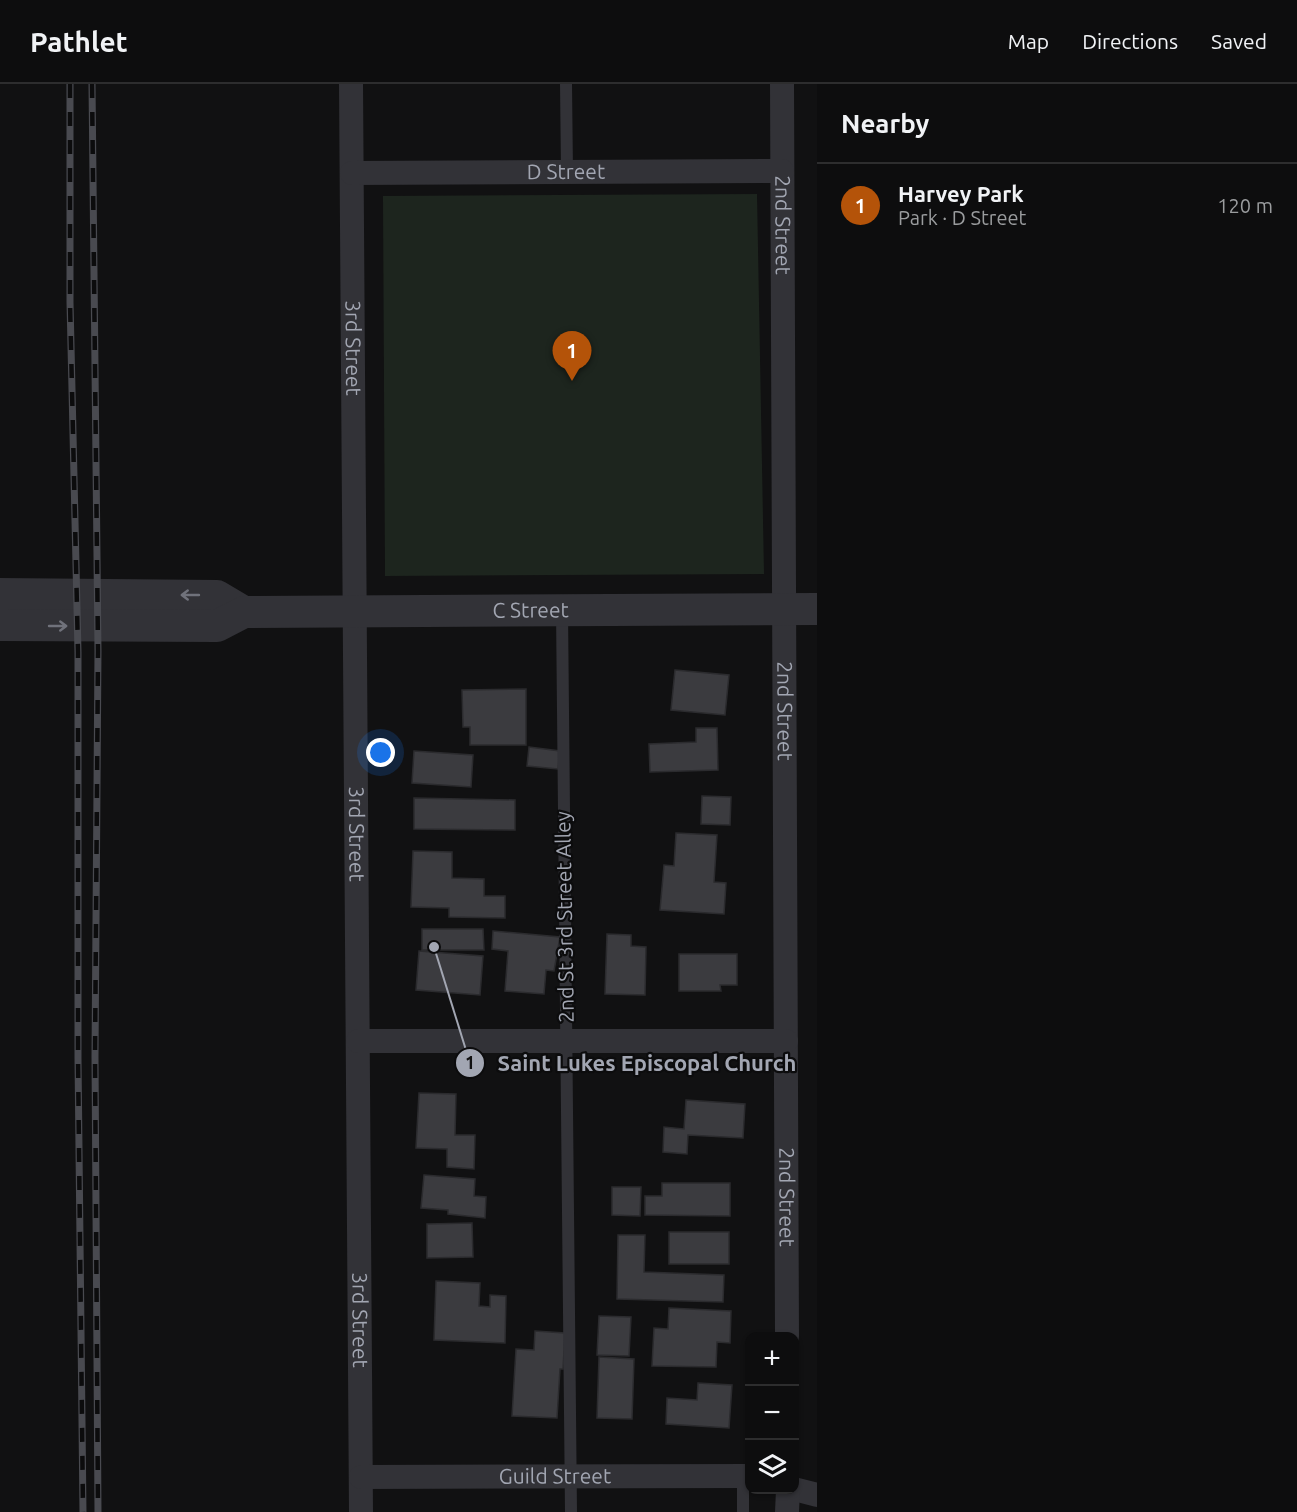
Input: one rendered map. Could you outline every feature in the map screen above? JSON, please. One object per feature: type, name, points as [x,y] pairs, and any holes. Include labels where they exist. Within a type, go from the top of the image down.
[{"type":"street","name":"3rd Street","points":[[351,84],[361,1512]]},
{"type":"street","name":"2nd Street","points":[[782,84],[787,1332]]},
{"type":"street","name":"D Street","points":[[352,173],[782,171]]},
{"type":"street","points":[[0,594],[217,596],[244,612]]},
{"type":"street","name":"C Street","points":[[0,625],[217,626],[244,612],[817,609]]},
{"type":"street","points":[[358,1041],[786,1041]]},
{"type":"street","name":"Guild Street","points":[[361,1477],[745,1476]]},
{"type":"street","points":[[799,1490],[817,1496]]},
{"type":"street","points":[[787,1512],[788,1494]]},
{"type":"lane","points":[[566,84],[567,171]]},
{"type":"lane","name":"2nd St 3rd Street Alley","points":[[562,610],[572,1512]]},
{"type":"lane","points":[[743,1512],[745,1488]]},
{"type":"shaded area","points":[[757,194],[764,574],[385,576],[383,196]]},
{"type":"building","points":[[675,670],[729,675],[725,715],[671,710]]},
{"type":"building","points":[[526,689],[526,745],[470,745],[470,727],[463,727],[462,690]]},
{"type":"building","points":[[696,728],[717,728],[718,770],[650,772],[649,744],[696,742]]},
{"type":"building","points":[[529,747],[560,751],[558,769],[527,766]]},
{"type":"building","points":[[414,751],[473,755],[471,787],[412,783]]},
{"type":"building","points":[[702,796],[731,797],[730,825],[701,824]]},
{"type":"building","points":[[414,798],[515,800],[515,830],[414,829]]},
{"type":"building","points":[[676,833],[717,835],[714,882],[726,883],[724,914],[660,910],[664,865],[674,866]]},
{"type":"building","points":[[413,851],[452,852],[452,878],[484,879],[484,896],[505,896],[505,918],[449,917],[449,908],[411,907]]},
{"type":"building","points":[[422,929],[483,929],[484,950],[422,950]]},
{"type":"building","points":[[493,931],[560,937],[554,971],[546,970],[544,994],[505,991],[508,951],[492,949]]},
{"type":"building","points":[[607,934],[631,935],[631,946],[646,947],[645,995],[605,994]]},
{"type":"building","points":[[419,951],[483,956],[480,995],[416,990]]},
{"type":"building","points":[[679,954],[737,954],[737,985],[720,985],[721,991],[679,991]]},
{"type":"building","points":[[419,1093],[456,1094],[455,1135],[475,1135],[474,1169],[447,1167],[447,1149],[416,1148]]},
{"type":"building","points":[[686,1100],[745,1104],[743,1138],[688,1135],[687,1154],[663,1152],[664,1127],[684,1129]]},
{"type":"building","points":[[424,1175],[475,1179],[474,1196],[486,1197],[485,1218],[448,1214],[448,1210],[421,1208]]},
{"type":"building","points":[[662,1183],[730,1183],[730,1216],[645,1215],[645,1196],[662,1196]]},
{"type":"building","points":[[612,1187],[641,1187],[640,1216],[612,1215]]},
{"type":"building","points":[[472,1223],[473,1257],[427,1258],[427,1224]]},
{"type":"building","points":[[669,1232],[729,1232],[729,1264],[669,1264]]},
{"type":"building","points":[[618,1235],[645,1235],[644,1272],[724,1275],[723,1302],[617,1299]]},
{"type":"building","points":[[436,1281],[480,1283],[479,1306],[490,1307],[490,1295],[506,1296],[505,1343],[434,1340]]},
{"type":"building","points":[[669,1308],[731,1311],[730,1343],[717,1342],[716,1367],[652,1366],[654,1328],[668,1329]]},
{"type":"building","points":[[599,1316],[631,1317],[629,1356],[597,1355]]},
{"type":"building","points":[[535,1331],[565,1333],[557,1418],[512,1416],[516,1349],[534,1350]]},
{"type":"building","points":[[599,1357],[634,1359],[632,1419],[597,1418]]},
{"type":"building","points":[[698,1383],[732,1385],[729,1428],[666,1424],[667,1398],[697,1400]]},
{"type":"railway","points":[[70,84],[70,302],[78,652],[78,1058],[83,1512]]},
{"type":"railway","points":[[92,84],[98,651],[95,1057],[98,1512]]},
{"type":"place","name":"Harvey Park","points":[[572,381]]},
{"type":"place","name":"Saint Lukes Episcopal Church","points":[[434,947]]}]
